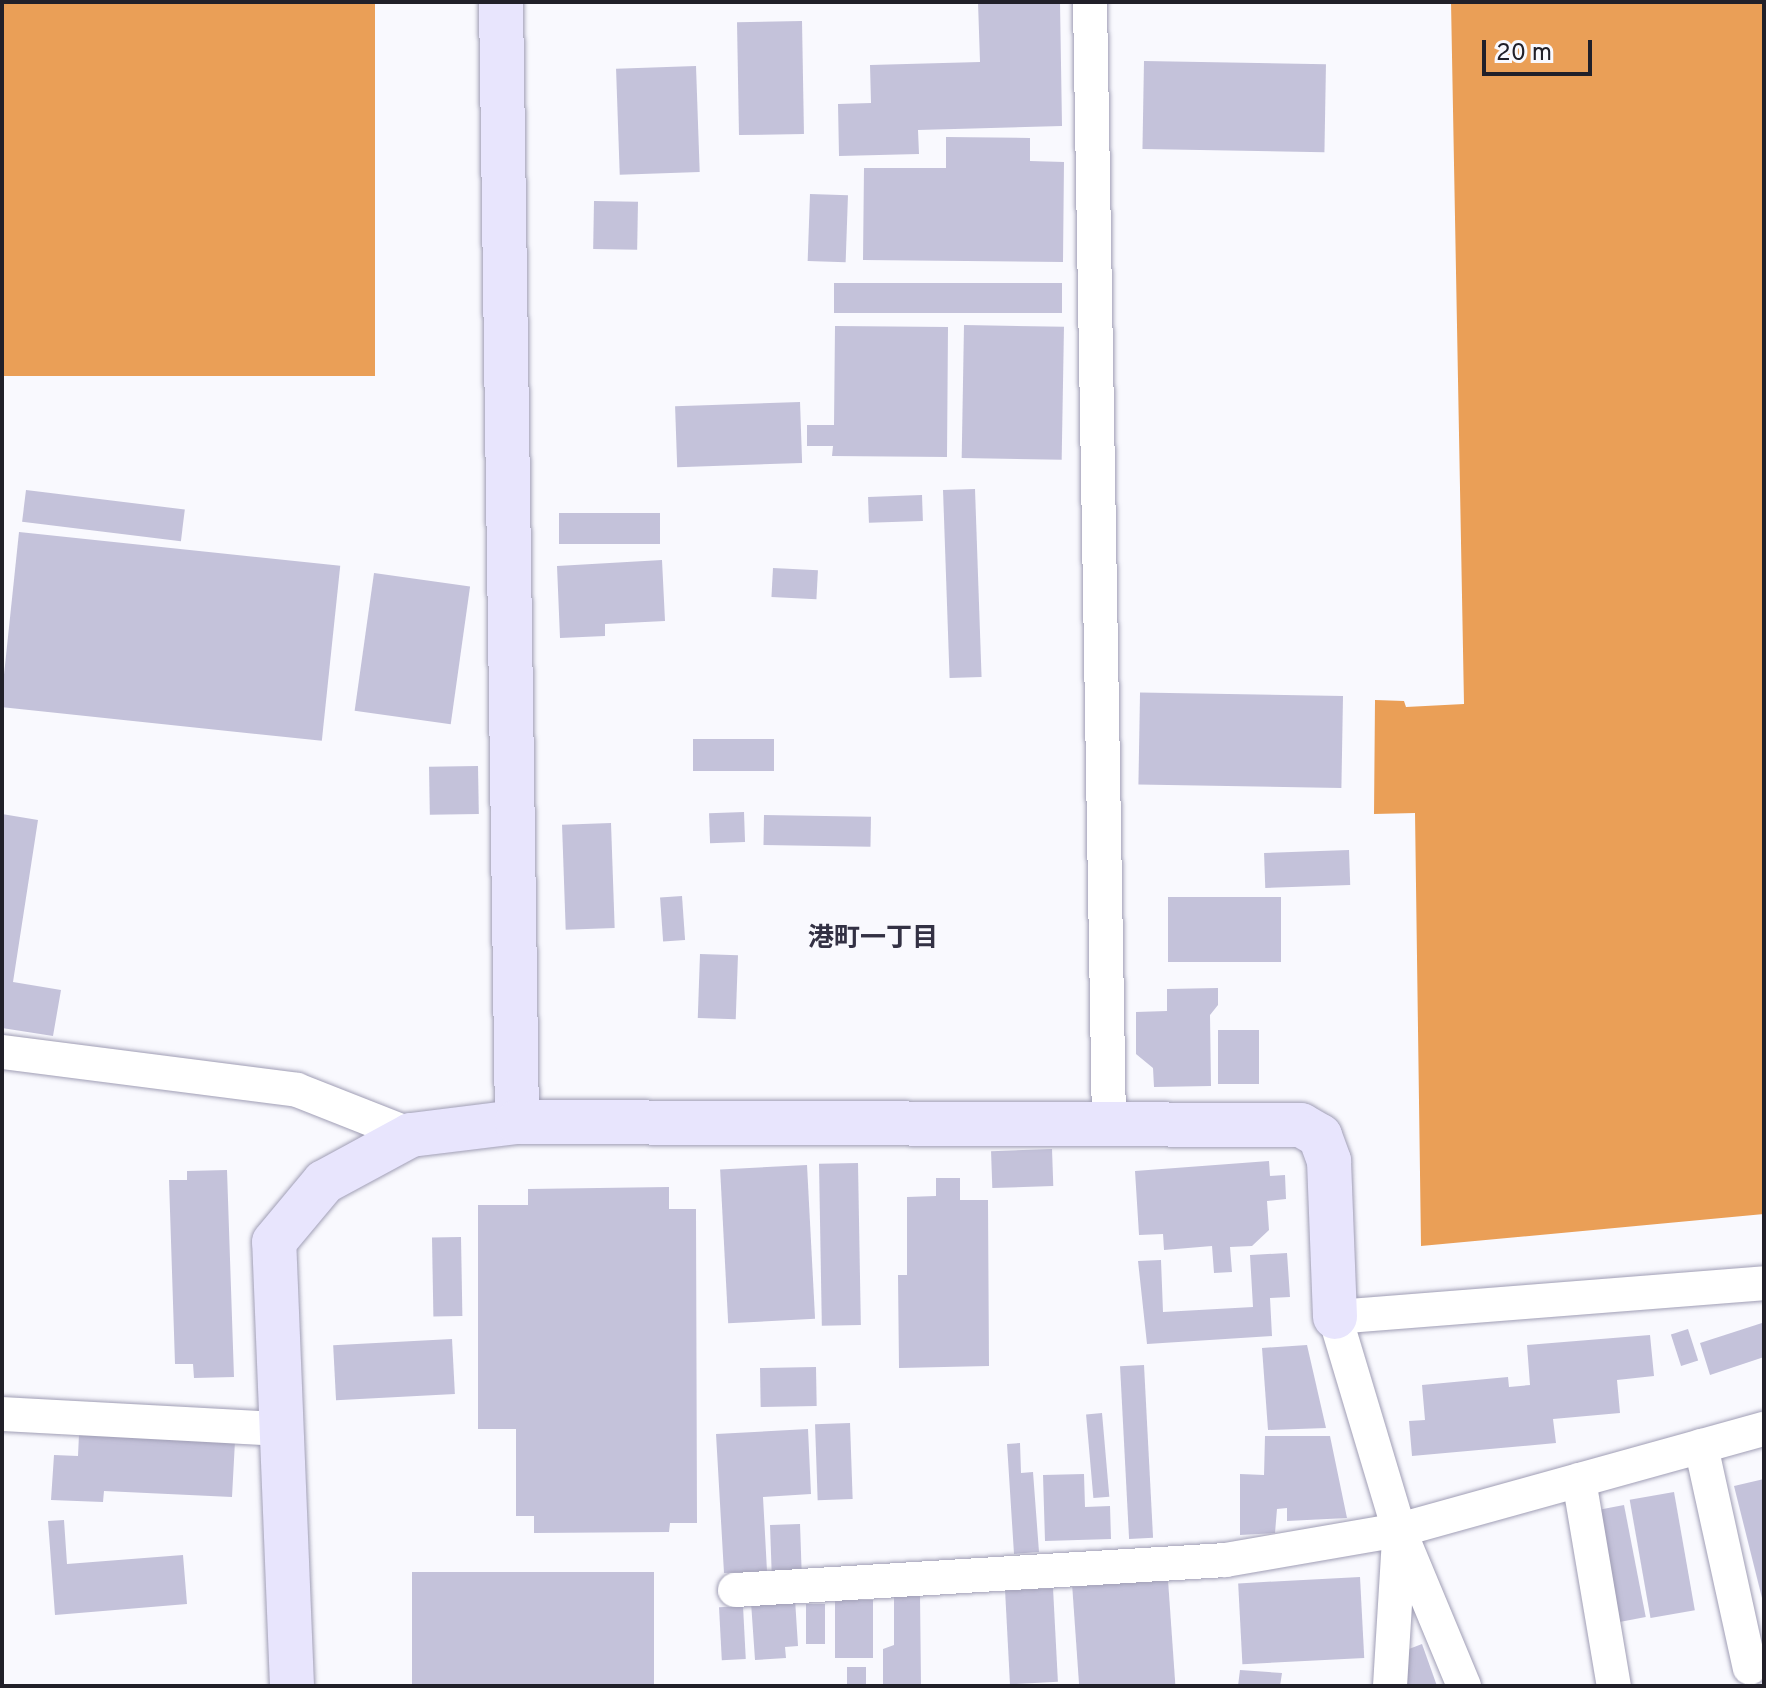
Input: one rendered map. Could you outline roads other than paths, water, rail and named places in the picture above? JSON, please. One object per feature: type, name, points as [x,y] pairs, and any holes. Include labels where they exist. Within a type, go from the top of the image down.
[{"type":"street","points":[[501,2],[517,1122]]},
{"type":"street","points":[[1090,2],[1109,1124]]},
{"type":"street","points":[[2,1052],[297,1090],[411,1135]]},
{"type":"street","points":[[292,1686],[279,1429],[274,1242],[324,1182],[411,1135],[517,1122],[1301,1125],[1320,1136],[1329,1161],[1335,1317],[1399,1530],[1464,1686]]},
{"type":"street","points":[[1335,1317],[1764,1283]]},
{"type":"street","points":[[2,1414],[279,1429]]},
{"type":"street","points":[[735,1590],[1225,1560],[1399,1530],[1764,1429]]},
{"type":"street","points":[[1701,1446],[1750,1668]]},
{"type":"street","points":[[1579,1480],[1614,1686]]},
{"type":"street","points":[[1390,1686],[1399,1530]]},
{"type":"district","name":"港町一丁目","points":[[873,940]]}]
